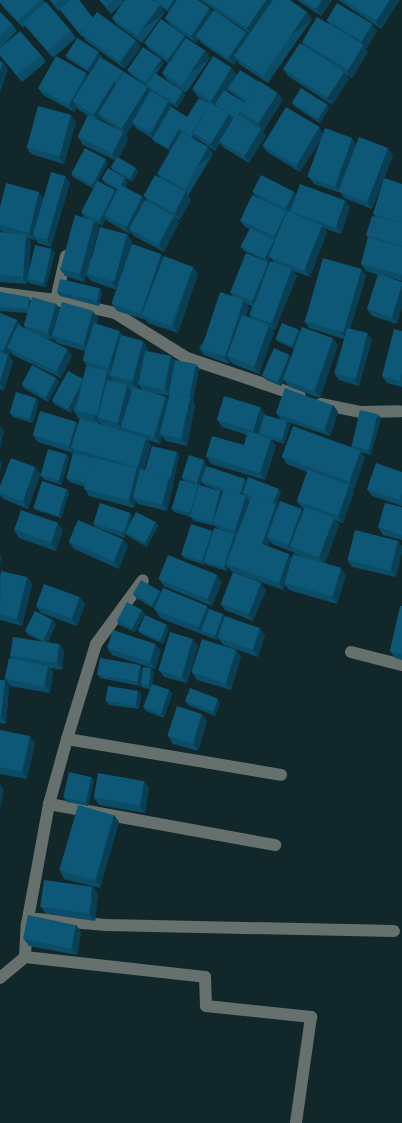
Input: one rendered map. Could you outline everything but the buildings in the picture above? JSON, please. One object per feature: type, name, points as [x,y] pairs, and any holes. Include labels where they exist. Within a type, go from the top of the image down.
[{"type":"street","points":[[56,300],[69,241]]},
{"type":"street","points":[[0,293],[56,300],[115,313],[187,358],[315,402],[361,412],[400,411]]},
{"type":"street","points":[[0,978],[25,957],[28,918],[49,804],[96,644],[143,580]]},
{"type":"street","points":[[351,652],[402,664]]},
{"type":"street","points":[[67,739],[281,775]]},
{"type":"street","points":[[49,804],[275,845]]},
{"type":"street","points":[[28,918],[106,925],[394,931]]},
{"type":"street","points":[[25,957],[205,976],[206,1006],[311,1018],[296,1123]]}]
